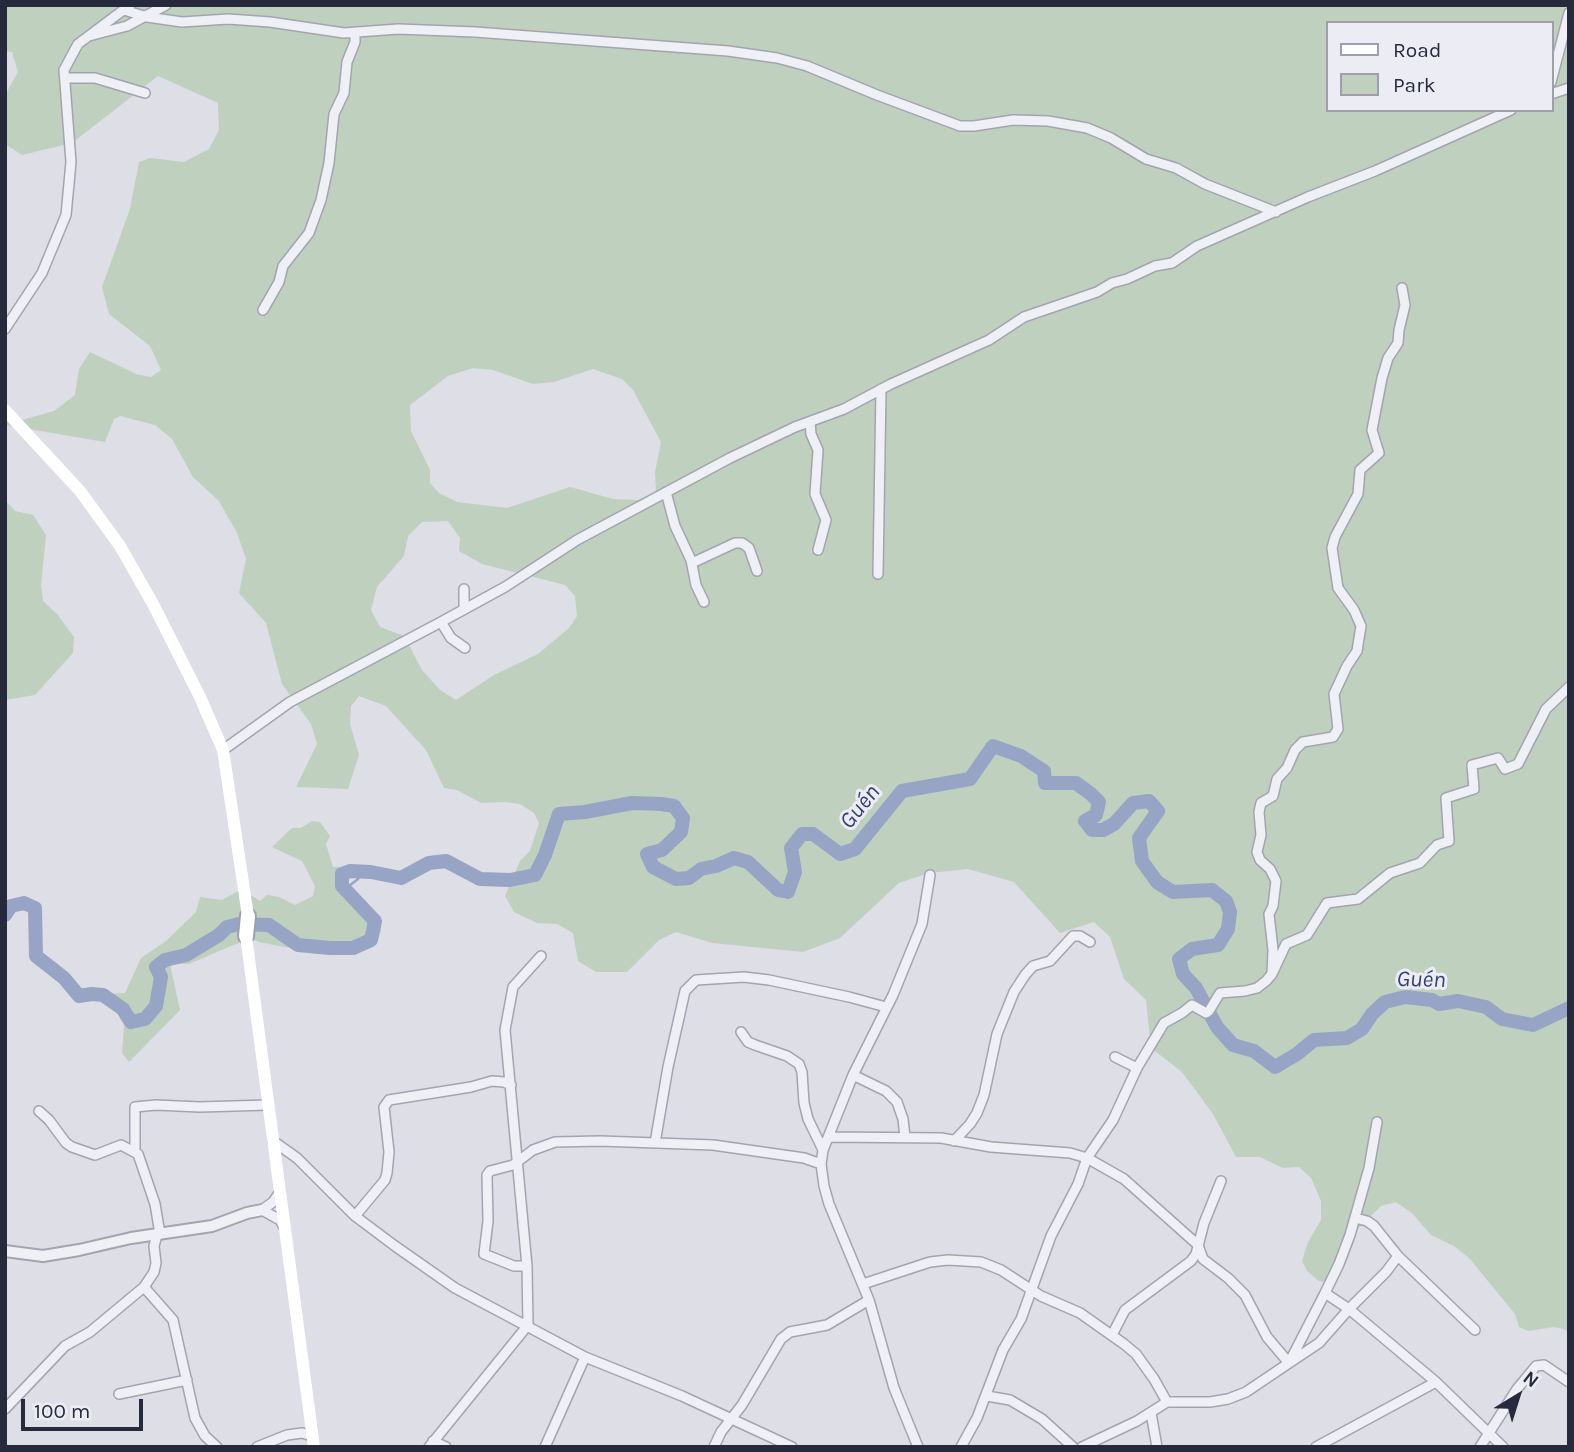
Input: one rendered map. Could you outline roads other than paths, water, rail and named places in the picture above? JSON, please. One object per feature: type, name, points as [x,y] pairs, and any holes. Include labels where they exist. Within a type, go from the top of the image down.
[{"type":"main road","points":[[5,410],[80,491],[120,546],[194,685],[223,750],[248,916],[246,936],[313,1441]]},
{"type":"street","points":[[84,38],[127,26],[166,5]]},
{"type":"street","points":[[5,329],[42,273],[66,215],[71,162],[64,70],[84,38],[124,7],[147,17],[182,22],[228,19],[260,21],[336,33],[398,29],[475,32],[728,51],[777,58],[807,66],[960,126],[974,127],[1013,120],[1048,121],[1087,128],[1111,138],[1146,159],[1176,168],[1205,184],[1276,212]]},
{"type":"street","points":[[1553,74],[1569,13]]},
{"type":"street","points":[[263,310],[279,282],[283,266],[309,233],[321,200],[329,163],[334,114],[344,93],[347,62],[355,42],[355,33]]},
{"type":"street","points":[[65,78],[95,78],[145,93]]},
{"type":"street","points":[[223,750],[290,702],[505,587],[577,540],[765,441],[844,409],[881,389],[989,340],[1024,317],[1097,292],[1155,266],[1172,263],[1198,246],[1506,112]]},
{"type":"street","points":[[1272,974],[1273,950],[1269,914],[1273,906],[1276,881],[1270,869],[1258,856],[1261,835],[1259,812],[1261,803],[1273,796],[1277,779],[1287,768],[1295,750],[1303,742],[1333,737],[1338,729],[1334,694],[1357,651],[1361,626],[1354,610],[1338,588],[1332,548],[1358,494],[1360,470],[1378,453],[1372,430],[1388,358],[1398,343],[1405,305],[1402,288]]},
{"type":"street","points":[[878,574],[881,389]]},
{"type":"street","points":[[810,422],[811,434],[818,450],[816,501],[826,520],[818,550]]},
{"type":"street","points":[[666,492],[678,536],[692,563],[696,585],[704,602]]},
{"type":"street","points":[[692,563],[735,543],[742,543],[748,548],[757,570]]},
{"type":"street","points":[[464,589],[464,609]]},
{"type":"street","points":[[441,622],[446,633],[465,648]]},
{"type":"street","points":[[961,1447],[986,1396],[1003,1350],[1021,1319],[1051,1236],[1078,1184],[1087,1158],[1113,1120],[1137,1068],[1164,1023],[1192,1004],[1206,1013],[1220,993],[1257,988],[1272,974],[1286,944],[1307,935],[1327,903],[1358,899],[1390,873],[1420,863],[1437,845],[1449,841],[1447,798],[1474,789],[1472,765],[1498,758],[1505,769],[1518,764],[1546,709],[1569,687]]},
{"type":"street","points":[[918,1447],[894,1388],[869,1300],[829,1204],[821,1164],[823,1150],[853,1075],[922,924],[930,875]]},
{"type":"street","points":[[954,1141],[977,1113],[984,1095],[997,1034],[1014,992],[1025,975],[1033,965],[1050,961],[1073,936],[1080,936],[1090,942]]},
{"type":"street","points":[[446,1447],[431,1444],[528,1325],[527,1266],[505,1030],[513,987],[541,956]]},
{"type":"street","points":[[655,1143],[685,990],[696,980],[744,977],[769,980],[849,996],[886,1007]]},
{"type":"street","points":[[741,1032],[748,1042],[787,1056],[799,1064],[808,1119],[823,1150]]},
{"type":"street","points":[[1115,1057],[1137,1068]]},
{"type":"street","points":[[853,1075],[886,1091],[897,1102],[905,1137]]},
{"type":"street","points":[[355,1216],[385,1180],[388,1142],[384,1107],[389,1100],[492,1081],[511,1085]]},
{"type":"street","points":[[135,1152],[135,1107],[268,1105]]},
{"type":"street","points":[[5,1409],[65,1346],[90,1332],[144,1287],[154,1272],[156,1263],[154,1246],[159,1221],[141,1160],[135,1152],[121,1145],[95,1155],[85,1153],[66,1143],[39,1111]]},
{"type":"street","points":[[1289,1363],[1339,1264],[1369,1168],[1377,1122]]},
{"type":"street","points":[[828,1137],[905,1137],[1070,1153],[1087,1158],[1124,1179],[1198,1245],[1203,1258],[1245,1295],[1267,1337],[1289,1363]]},
{"type":"street","points":[[527,1266],[514,1266],[484,1254],[488,1221],[488,1173],[509,1167],[533,1150],[555,1142],[600,1140],[713,1144],[804,1158],[821,1164]]},
{"type":"street","points":[[273,1141],[298,1158],[355,1216],[455,1288],[585,1357],[682,1396],[792,1447]]},
{"type":"street","points":[[1112,1335],[1125,1310],[1191,1261],[1221,1181]]},
{"type":"street","points":[[5,1251],[43,1256],[212,1226],[262,1210],[273,1202],[280,1192]]},
{"type":"street","points":[[262,1210],[280,1220],[284,1228]]},
{"type":"street","points":[[1355,1218],[1374,1226],[1398,1256],[1475,1330]]},
{"type":"street","points":[[1082,1447],[1151,1413],[1167,1402],[1210,1402],[1246,1392],[1312,1349],[1398,1256]]},
{"type":"street","points":[[863,1284],[930,1262],[989,1264],[1080,1313],[1112,1335],[1136,1354],[1154,1378],[1167,1402]]},
{"type":"street","points":[[144,1287],[173,1320],[198,1427],[216,1447]]},
{"type":"street","points":[[1325,1293],[1349,1309],[1436,1382],[1503,1447]]},
{"type":"street","points":[[714,1447],[729,1419],[742,1405],[768,1357],[785,1335],[827,1325],[869,1300]]},
{"type":"street","points":[[545,1447],[585,1357]]},
{"type":"street","points":[[1480,1447],[1517,1389],[1539,1364],[1569,1382]]},
{"type":"street","points":[[120,1394],[187,1380]]},
{"type":"street","points":[[1316,1447],[1436,1382]]},
{"type":"street","points":[[986,1396],[1010,1400],[1042,1419],[1073,1447]]},
{"type":"street","points":[[1151,1413],[1157,1447]]},
{"type":"street","points":[[257,1447],[287,1435],[302,1433],[313,1441]]},
{"type":"waterway","name":"Guén","points":[[5,915],[11,906],[24,903],[35,908],[36,956],[64,978],[79,996],[103,995],[123,1009],[131,1022],[145,1019],[156,1006],[161,977],[156,967],[165,960],[186,955],[227,927],[239,924],[269,925],[298,945],[330,948],[353,948],[371,940],[375,921],[342,886],[342,874],[350,871],[401,878],[429,863],[446,861],[480,879],[510,880],[535,875],[559,814],[632,803],[661,804],[674,806],[683,818],[681,832],[662,850],[647,854],[653,867],[676,879],[689,878],[701,869],[734,858],[748,862],[778,890],[788,892],[795,872],[791,848],[802,834],[813,834],[840,854],[855,849],[902,791],[970,779],[993,746],[1021,756],[1044,771],[1045,783],[1076,783],[1091,794],[1099,802],[1096,815],[1085,821],[1092,830],[1103,830],[1114,824],[1133,803],[1149,801],[1158,811],[1139,838],[1142,861],[1157,882],[1173,892],[1212,890],[1226,901],[1230,912],[1228,929],[1218,945],[1192,949],[1179,959],[1183,974],[1196,988],[1217,1027],[1233,1045],[1254,1051],[1275,1067],[1314,1040],[1347,1038],[1362,1029],[1372,1014],[1385,1002],[1405,997],[1432,1000],[1439,1004],[1458,1001],[1486,1007],[1502,1019],[1533,1025],[1569,1008]]},
{"type":"waterway","points":[[342,886],[349,886],[362,872]]}]
